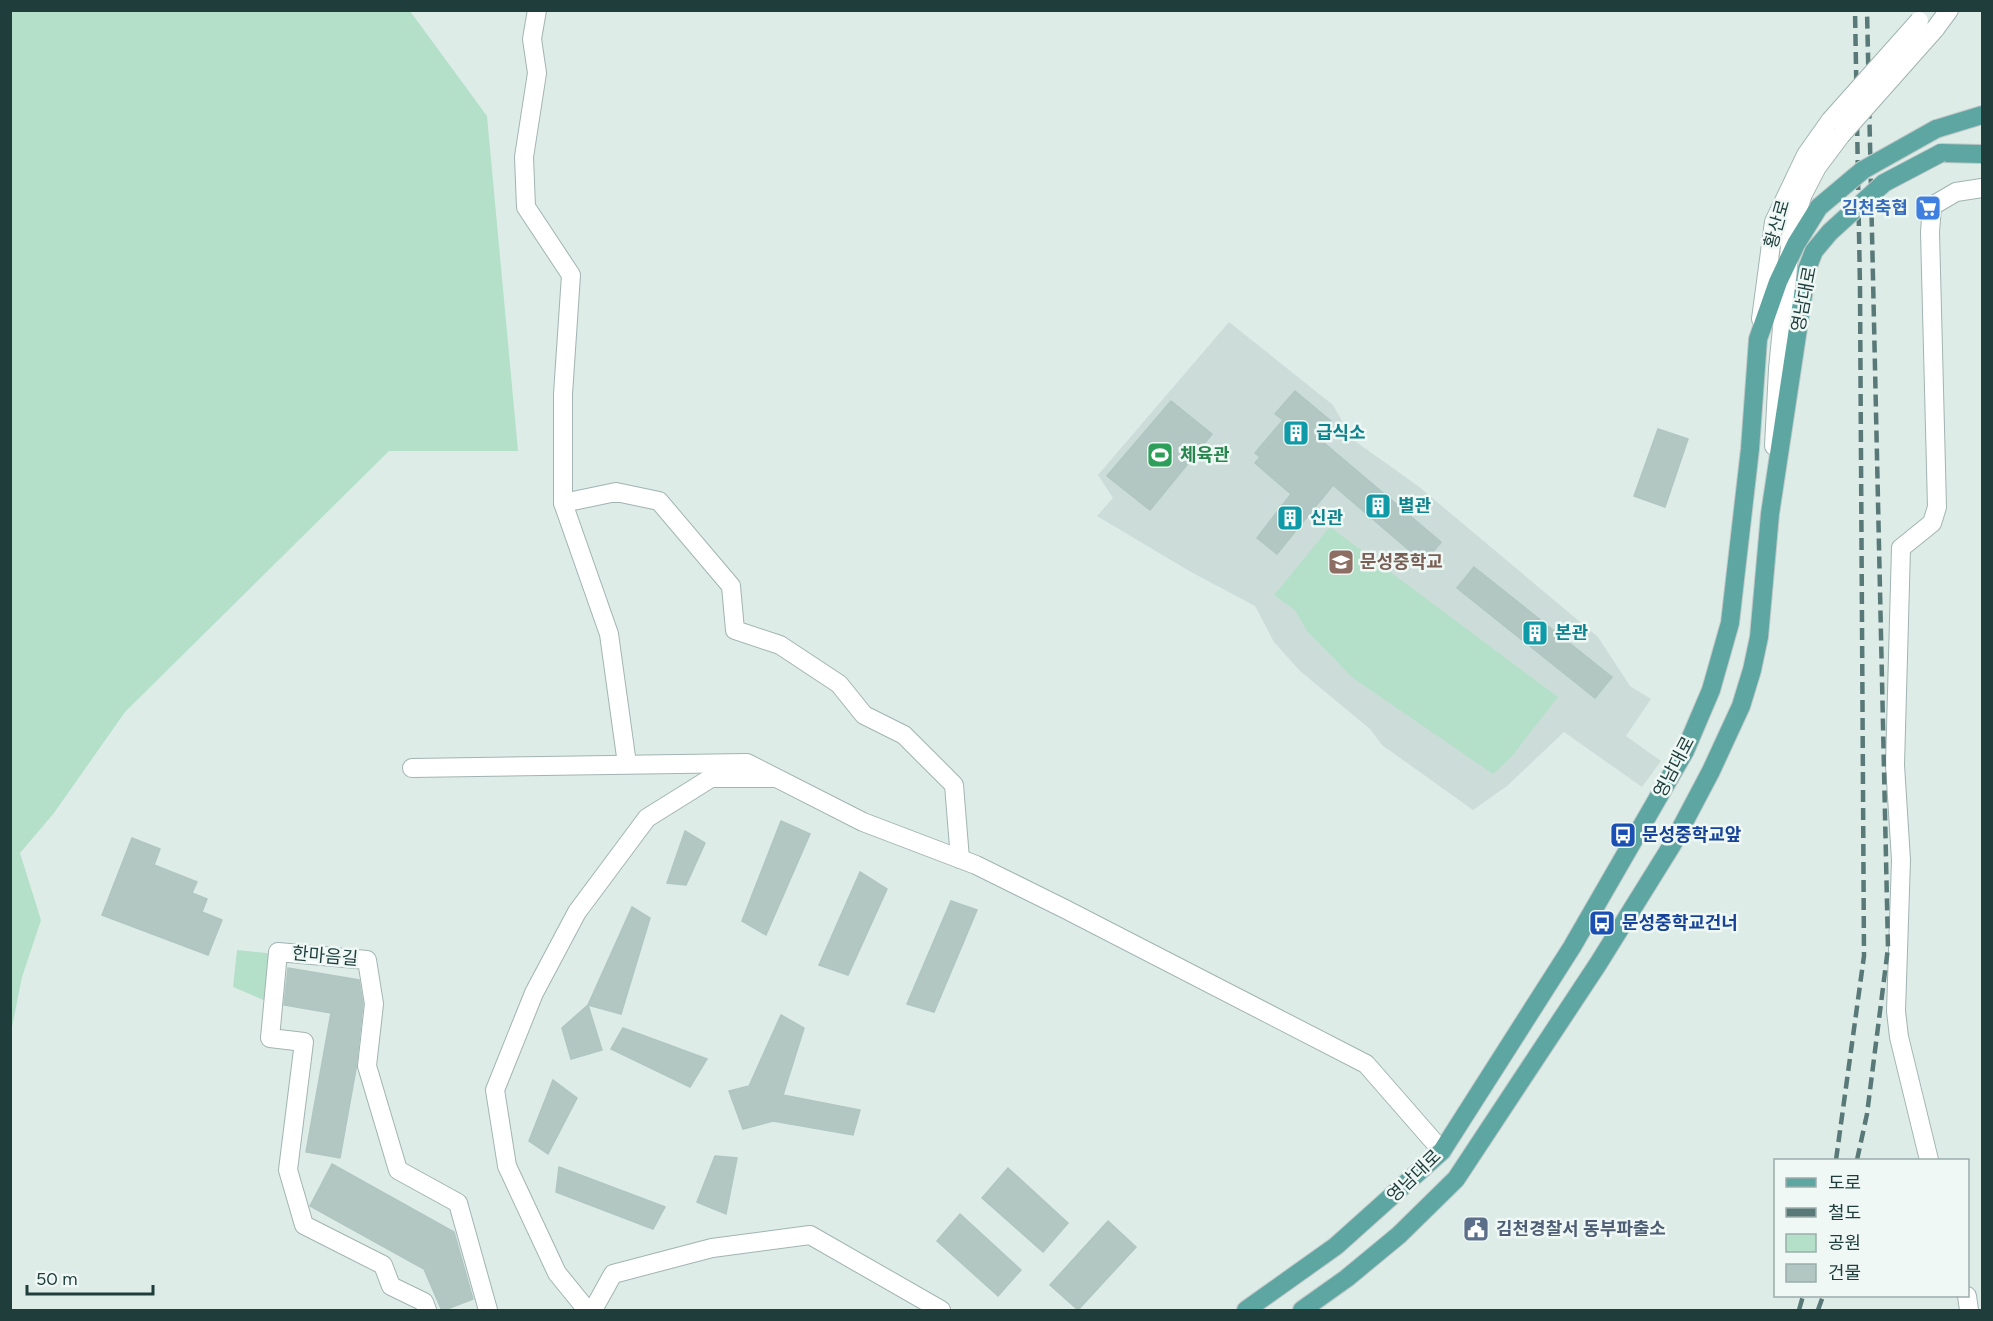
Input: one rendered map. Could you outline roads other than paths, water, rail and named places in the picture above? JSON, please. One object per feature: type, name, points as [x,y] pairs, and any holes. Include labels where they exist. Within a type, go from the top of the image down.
[{"type":"main road","name":"영남대로","points":[[1246,1311],[1336,1246],[1442,1151],[1511,1045],[1640,831],[1684,751],[1711,690],[1730,624],[1750,449],[1758,339],[1772,297],[1800,236],[1819,207],[1863,170],[1936,129],[1983,115]]},
{"type":"main road","name":"영남대로","points":[[1302,1311],[1347,1278],[1399,1234],[1456,1179],[1592,974],[1672,845],[1731,728],[1752,670],[1759,637],[1770,514],[1807,269],[1814,251],[1830,232],[1884,183],[1941,153],[1983,154]]},
{"type":"street","points":[[537,10],[532,39],[537,73],[524,157],[526,207],[571,275],[563,394],[563,503],[609,634],[627,764]]},
{"type":"street","points":[[1836,128],[1927,20],[1949,10]]},
{"type":"street","name":"황산로","points":[[1787,264],[1792,226],[1803,194],[1836,128]]},
{"type":"street","name":"황산로","points":[[1758,339],[1774,222],[1806,155],[1836,128]]},
{"type":"street","points":[[1929,1159],[1899,1037],[1896,1011],[1901,860],[1895,765],[1901,548],[1932,523],[1937,507],[1930,232],[1932,206],[1956,192],[1983,188]]},
{"type":"street","name":"영남대로","points":[[1770,514],[1778,369],[1787,264]]},
{"type":"street","points":[[563,503],[616,492],[659,501],[731,586],[735,630],[780,645],[839,684],[864,714],[904,735],[954,785],[960,859]]},
{"type":"street","points":[[412,768],[747,763],[863,822],[960,859],[1075,914],[1366,1064],[1442,1151]]},
{"type":"street","points":[[587,1311],[557,1273],[507,1166],[495,1090],[534,993],[577,912],[647,818],[711,778],[778,778]]},
{"type":"street","name":"한마음길","points":[[427,1311],[424,1302],[391,1286],[383,1265],[304,1225],[288,1170],[304,1042],[270,1038],[278,952],[367,960],[374,1004],[367,1066],[398,1170],[458,1203],[488,1311]]},
{"type":"street","points":[[593,1311],[613,1274],[712,1248],[810,1235],[941,1311]]},
{"type":"railway","points":[[1836,1159],[1864,956],[1860,288],[1855,10]]},
{"type":"railway","points":[[1857,1159],[1867,1114],[1888,948],[1867,10]]},
{"type":"railway","points":[[1799,1310],[1803,1297]]},
{"type":"railway","points":[[1818,1310],[1823,1297]]},
{"type":"place","name":"김천축협","points":[[1928,208]]},
{"type":"place","name":"급식소","points":[[1296,433]]},
{"type":"place","name":"체육관","points":[[1160,455]]},
{"type":"place","name":"별관","points":[[1378,506]]},
{"type":"place","name":"신관","points":[[1290,518]]},
{"type":"place","name":"문성중학교","points":[[1341,562]]},
{"type":"place","name":"본관","points":[[1535,633]]},
{"type":"place","name":"문성중학교앞","points":[[1623,835]]},
{"type":"place","name":"문성중학교건너","points":[[1602,923]]},
{"type":"place","name":"김천경찰서 동부파출소","points":[[1476,1229]]}]
